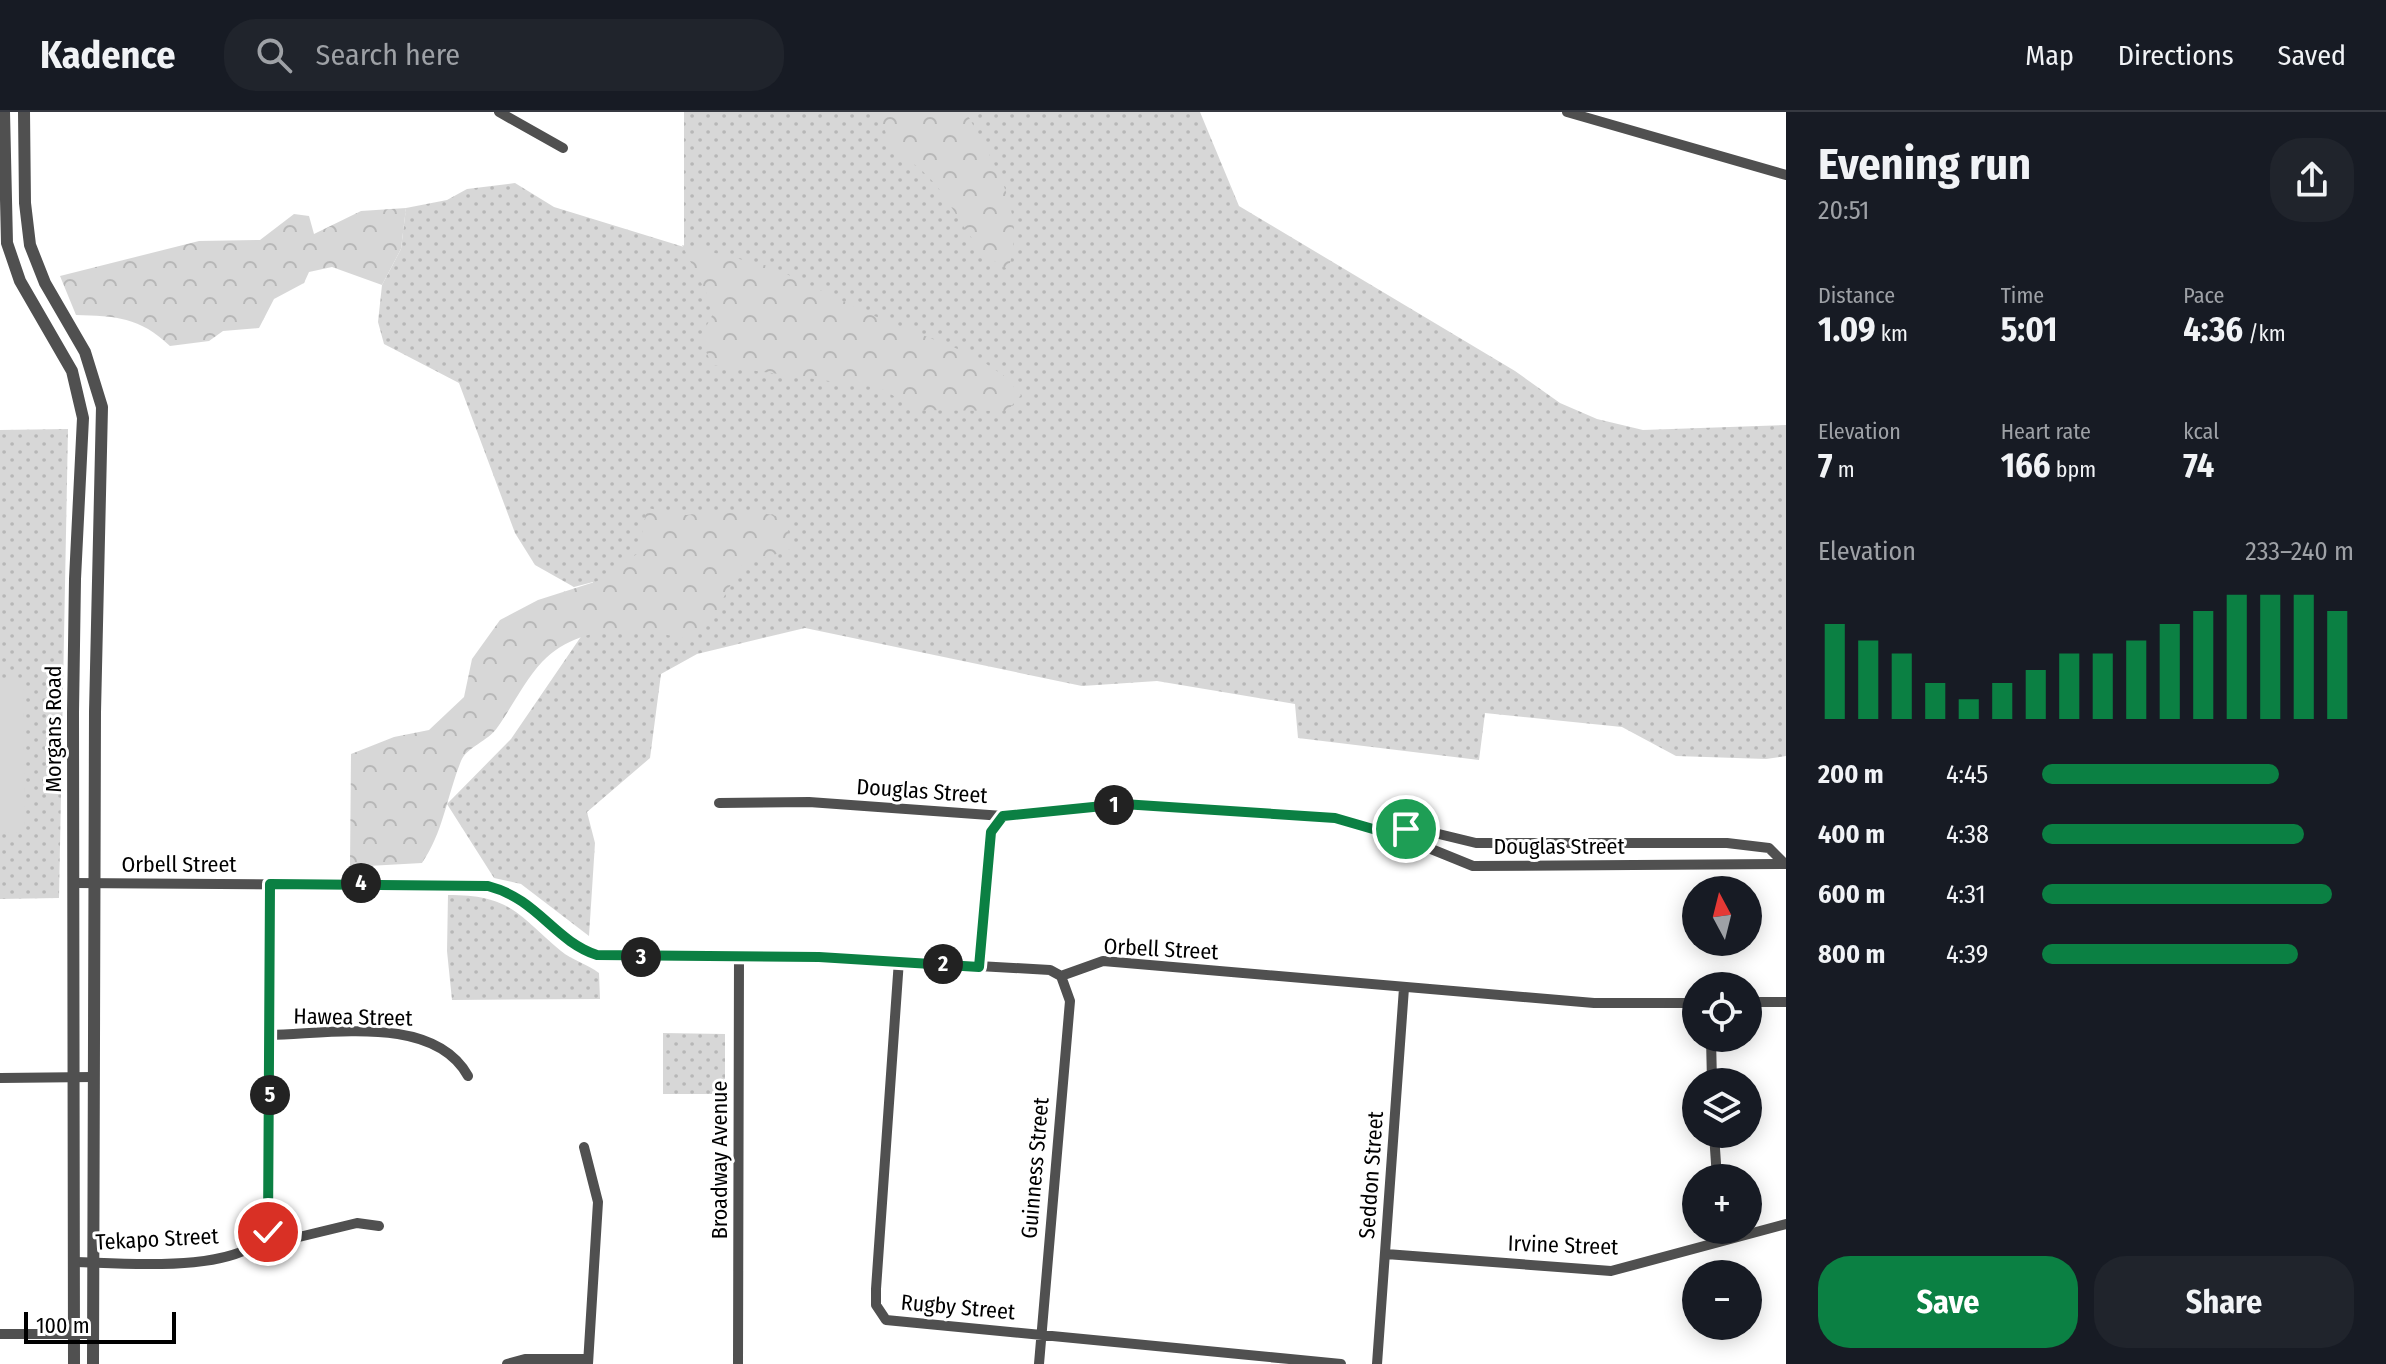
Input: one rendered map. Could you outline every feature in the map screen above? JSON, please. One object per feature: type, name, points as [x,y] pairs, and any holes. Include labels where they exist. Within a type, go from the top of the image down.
[{"type":"street","name":"Morgans Road","points":[[4,112],[4,212],[11,256],[25,290],[72,371],[82,404],[73,712],[74,1364]]},
{"type":"street","name":"Morgans Road","points":[[24,112],[25,203],[30,245],[45,283],[85,352],[102,407],[95,712],[93,1364]]},
{"type":"street","points":[[499,112],[563,148]]},
{"type":"street","points":[[1567,112],[1609,118],[1786,175]]},
{"type":"street","points":[[73,712],[95,712]]},
{"type":"street","name":"Douglas Street","points":[[719,803],[809,802],[1003,816],[1123,804],[1335,818],[1404,838],[1473,866],[1785,864]]},
{"type":"street","points":[[979,967],[991,832],[1003,816]]},
{"type":"street","points":[[1404,838],[1406,829],[1414,828],[1476,843],[1727,843],[1769,848],[1785,864]]},
{"type":"street","name":"Orbell Street","points":[[73,883],[488,886],[519,897],[571,942],[597,955],[899,960],[1050,970],[1061,976],[1103,961],[1594,1003],[1682,1003]]},
{"type":"street","points":[[270,884],[268,1232],[299,1237],[357,1223],[379,1226]]},
{"type":"street","name":"Broadway Avenue","points":[[738,1364],[739,957]]},
{"type":"street","name":"Rugby Street","points":[[899,960],[876,1305],[886,1320],[1341,1364]]},
{"type":"street","name":"Guinness Street","points":[[1039,1364],[1070,1001],[1061,976]]},
{"type":"street","name":"Seddon Street","points":[[1377,1364],[1404,988]]},
{"type":"street","points":[[1762,1002],[1786,1002]]},
{"type":"street","name":"Hawea Street","points":[[270,1035],[411,1035],[449,1050],[468,1076]]},
{"type":"street","points":[[0,1078],[93,1077]]},
{"type":"street","points":[[507,1364],[525,1359],[588,1362],[598,1202],[584,1147]]},
{"type":"street","name":"Irvine Street","points":[[1762,1229],[1786,1224]]},
{"type":"street","name":"Tekapo Street","points":[[75,1262],[218,1258],[252,1248],[268,1232]]},
{"type":"street","name":"Irvine Street","points":[[1386,1254],[1611,1271],[1700,1244]]},
{"type":"street","points":[[0,1334],[92,1334]]},
{"type":"green space","points":[[684,112],[1200,112],[1239,206],[1515,371],[1560,403],[1597,419],[1643,430],[1786,425],[1786,756],[1766,759],[1676,756],[1622,727],[1485,713],[1479,760],[1298,738],[1295,704],[1157,681],[1082,686],[805,628],[697,654],[661,674],[650,758],[587,812],[595,843],[589,936],[521,884],[494,878],[447,804],[511,739],[593,619],[593,582],[574,587],[535,565],[515,533],[459,383],[384,344],[378,322],[382,285],[401,249],[406,208],[447,200],[467,189],[515,183],[554,207],[684,247]]},
{"type":"green space","points":[[879,112],[966,112],[1005,188],[1011,207],[1013,248],[1008,269],[977,245],[929,177],[891,149]]},
{"type":"green space","points":[[406,208],[401,249],[382,285],[332,267],[309,272],[304,283],[274,299],[259,328],[223,331],[209,341],[170,346],[148,329],[126,320],[76,315],[60,276],[199,241],[260,240],[294,214],[309,216],[314,234],[361,211]]},
{"type":"green space","points":[[682,245],[772,267],[872,315],[973,355],[1003,375],[1021,395],[1007,411],[918,410],[880,388],[712,365],[700,338],[715,310]]},
{"type":"green space","points":[[68,429],[59,898],[0,899],[0,430]]},
{"type":"green space","points":[[647,508],[686,515],[753,511],[786,518],[791,549],[741,566],[715,613],[693,640],[653,633],[613,631],[576,639],[558,649],[536,669],[493,733],[464,756],[435,839],[422,863],[350,867],[351,754],[394,737],[429,730],[464,697],[472,659],[500,620],[538,600],[607,578],[638,553]]},
{"type":"green space","points":[[0,682],[23,682],[25,832],[0,833]]},
{"type":"green space","points":[[448,895],[486,899],[512,909],[565,954],[599,973],[600,999],[452,1000],[447,951]]},
{"type":"green space","points":[[663,1033],[725,1034],[725,1094],[663,1094]]},
{"type":"route","points":[[268,1232],[270,884],[428,883],[488,886],[527,902],[571,942],[597,955],[819,957],[979,967],[991,832],[1003,816],[1123,804],[1335,818],[1404,838],[1406,829]]}]
